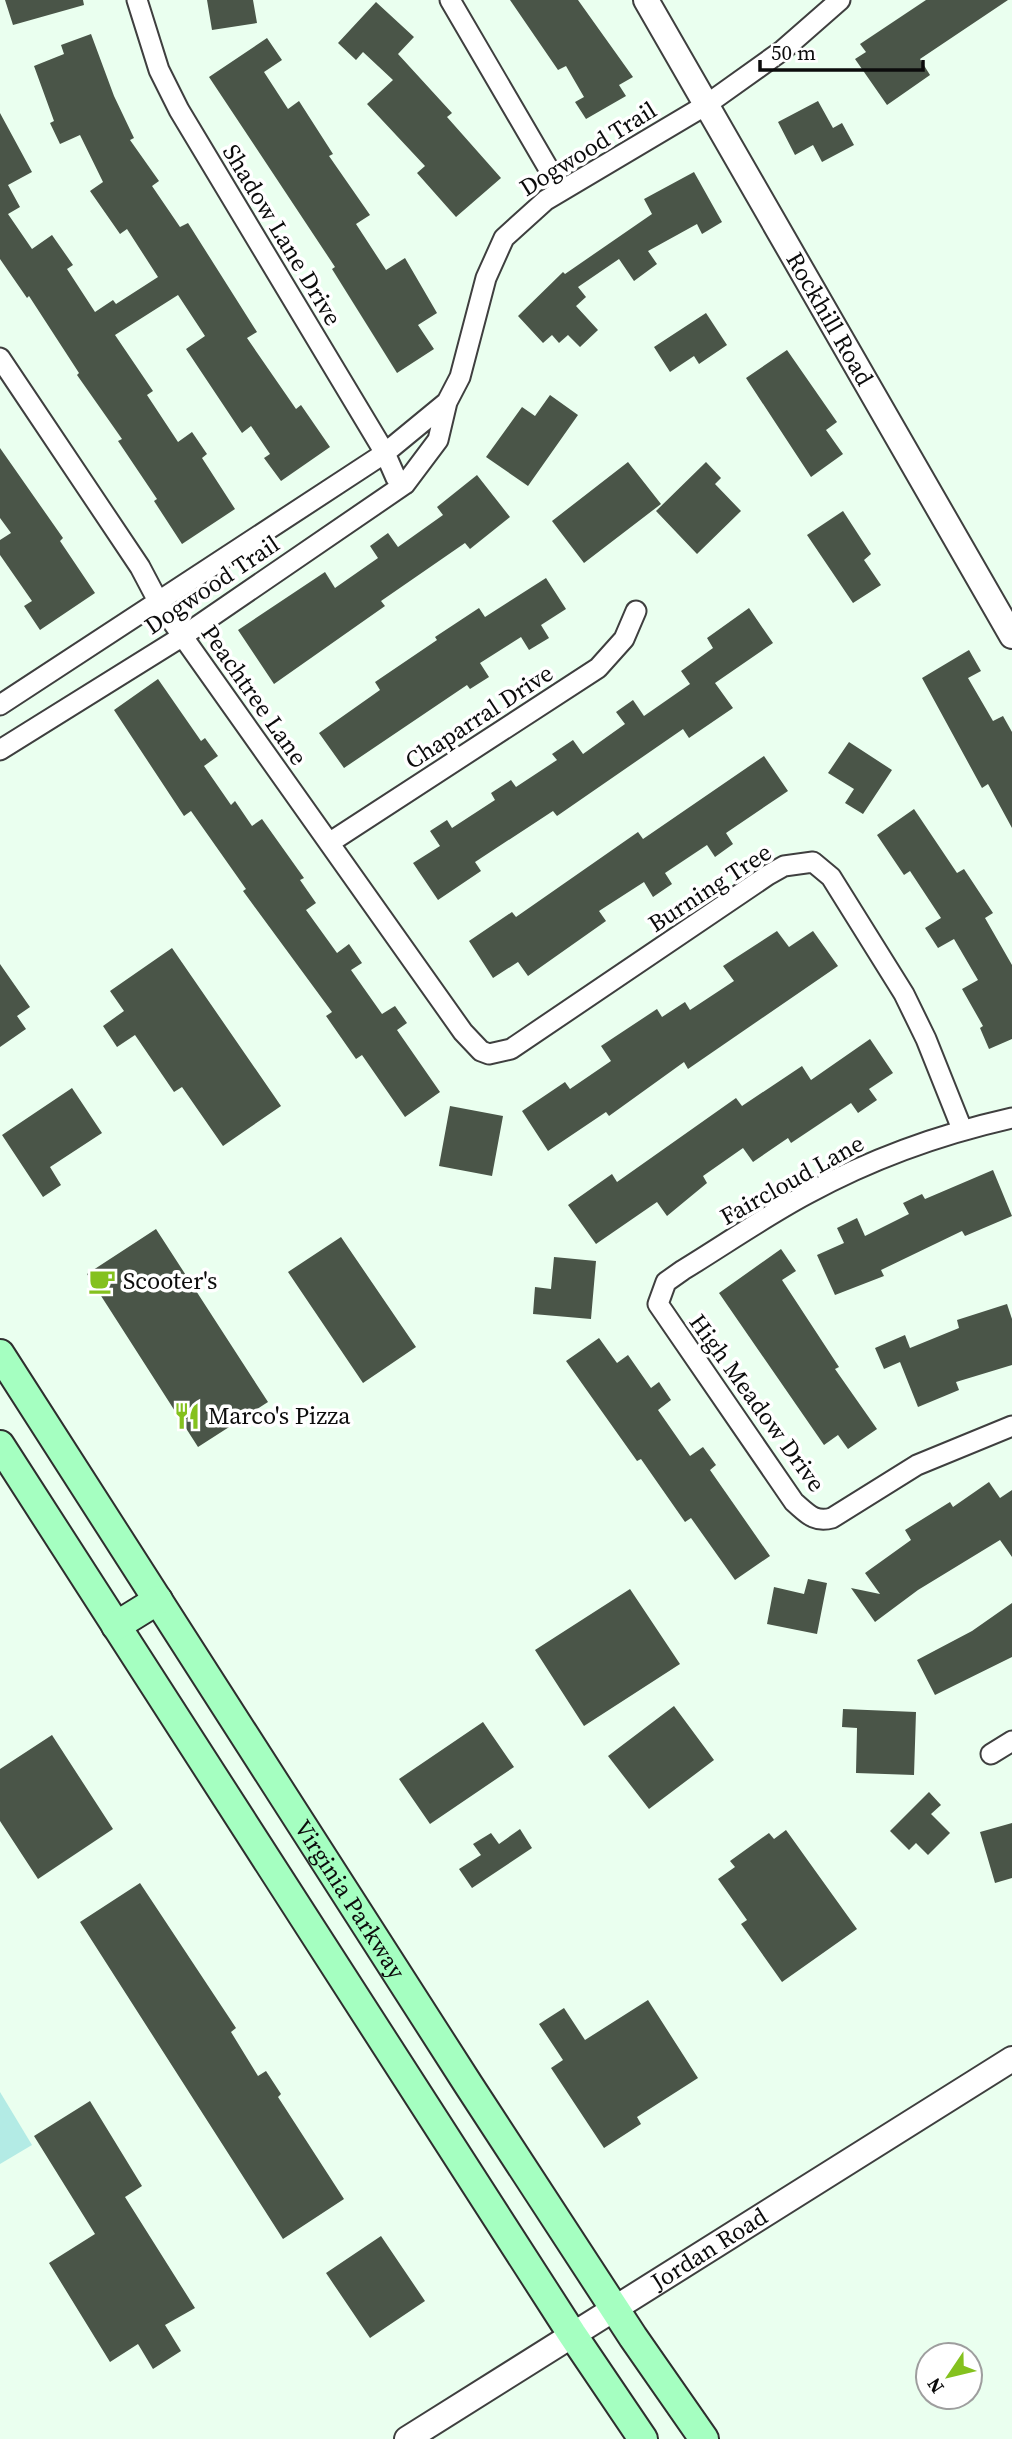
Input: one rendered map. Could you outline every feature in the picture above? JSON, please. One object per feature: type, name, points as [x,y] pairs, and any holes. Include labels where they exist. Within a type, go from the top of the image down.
[{"type":"main road","name":"Virginia Parkway","points":[[0,1354],[614,2308],[704,2439]]},
{"type":"main road","name":"Virginia Parkway","points":[[0,1445],[572,2334],[643,2439]]},
{"type":"main road","points":[[117,1626],[158,1600]]},
{"type":"street","name":"Shadow Lane Drive","points":[[137,0],[159,70],[179,110],[385,453],[396,478],[405,484]]},
{"type":"street","points":[[450,0],[561,190]]},
{"type":"street","name":"Rockhill Road","points":[[646,0],[1012,636]]},
{"type":"street","name":"Dogwood Trail","points":[[0,750],[183,636],[405,484],[438,440],[447,402],[460,377],[486,278],[503,238],[524,217],[561,190],[706,105],[783,50],[840,0]]},
{"type":"street","name":"Peachtree Lane","points":[[0,358],[140,567],[159,603],[454,1021],[481,1051]]},
{"type":"street","name":"Dogwood Trail","points":[[0,705],[385,453],[447,402]]},
{"type":"street","name":"Chaparral Drive","points":[[329,843],[598,668],[624,639],[636,611]]},
{"type":"street","name":"Burning Tree","points":[[481,1051],[489,1054],[511,1049],[768,875],[785,866],[813,862],[831,877],[904,994],[926,1039],[962,1129]]},
{"type":"street","name":"Faircloud Lane","points":[[658,1304],[666,1282],[805,1195],[883,1157],[962,1129],[1012,1118]]},
{"type":"street","name":"High Meadow Drive","points":[[658,1304],[794,1502],[811,1518],[822,1521],[832,1518],[917,1465],[1012,1426]]},
{"type":"street","points":[[991,1754],[1012,1741]]},
{"type":"street","name":"Jordan Road","points":[[407,2439],[1012,2059]]},
{"type":"shaded area","points":[[0,2092],[32,2145],[0,2164]]},
{"type":"building","points":[[5,0],[83,0],[84,5],[13,25]]},
{"type":"building","points":[[207,0],[253,0],[257,23],[212,30]]},
{"type":"building","points":[[510,0],[578,0],[633,77],[619,85],[626,96],[586,119],[575,102],[584,97],[566,66],[558,70]]},
{"type":"building","points":[[926,0],[1008,0],[920,59],[930,75],[887,105],[855,59],[866,52],[860,44]]},
{"type":"building","points":[[376,2],[414,37],[398,54],[452,113],[447,117],[501,178],[456,217],[417,173],[425,166],[367,104],[393,80],[363,52],[356,60],[338,43]]},
{"type":"building","points":[[91,34],[114,96],[134,138],[130,140],[159,181],[152,186],[180,227],[188,223],[257,332],[247,338],[296,409],[301,405],[330,447],[281,481],[264,458],[270,454],[251,426],[242,433],[186,349],[205,336],[178,295],[115,335],[153,391],[147,395],[178,442],[192,432],[207,454],[202,458],[235,509],[182,544],[154,501],[157,499],[118,441],[122,439],[77,375],[79,373],[29,296],[27,298],[0,259],[0,113],[32,172],[8,185],[20,207],[8,214],[32,249],[52,235],[73,265],[67,269],[95,312],[113,300],[116,304],[158,277],[127,229],[120,234],[90,191],[103,182],[80,135],[60,144],[50,123],[54,121],[34,66],[64,54],[61,45]]},
{"type":"building","points":[[267,38],[282,60],[264,72],[288,109],[299,101],[333,154],[329,156],[370,215],[356,224],[386,270],[405,258],[437,313],[418,325],[434,349],[397,373],[332,269],[335,267],[209,77]]},
{"type":"building","points":[[818,101],[833,128],[842,123],[854,145],[822,162],[813,145],[795,155],[778,122]]},
{"type":"building","points":[[694,172],[722,222],[702,234],[697,224],[648,251],[657,264],[634,281],[619,259],[578,287],[586,297],[576,306],[598,330],[580,347],[568,335],[559,343],[552,335],[543,343],[518,316],[563,272],[565,274],[652,214],[644,199]]},
{"type":"building","points":[[706,313],[727,345],[699,364],[694,356],[670,372],[654,347]]},
{"type":"building","points":[[787,350],[837,422],[826,430],[843,454],[811,477],[746,378]]},
{"type":"building","points":[[550,395],[578,415],[528,486],[486,457],[522,407],[535,416]]},
{"type":"building","points":[[0,448],[63,538],[60,541],[95,593],[40,630],[24,606],[32,601],[0,555],[0,540],[11,533],[0,518]]},
{"type":"building","points":[[628,462],[661,504],[584,563],[552,521]]},
{"type":"building","points":[[706,462],[721,478],[715,484],[741,511],[697,554],[656,511]]},
{"type":"building","points":[[477,475],[510,517],[470,549],[465,543],[381,601],[385,606],[274,684],[238,630],[325,572],[335,588],[378,558],[370,546],[388,533],[398,547],[443,515],[437,507]]},
{"type":"building","points":[[843,511],[871,554],[864,560],[881,585],[853,603],[807,535]]},
{"type":"building","points":[[546,578],[566,609],[541,625],[549,638],[529,650],[521,637],[480,663],[489,677],[470,689],[467,685],[344,768],[319,733],[380,690],[375,682],[437,640],[435,637],[479,608],[485,617]]},
{"type":"building","points":[[749,608],[773,643],[715,683],[733,708],[689,738],[683,729],[557,816],[553,811],[475,862],[481,871],[438,900],[413,863],[440,846],[430,831],[447,820],[452,828],[495,800],[491,793],[511,780],[516,787],[557,760],[552,754],[573,740],[583,754],[625,724],[616,712],[633,700],[644,716],[690,684],[681,671],[713,648],[707,638]]},
{"type":"building","points":[[969,650],[981,671],[968,678],[993,721],[1003,716],[1012,732],[1012,828],[988,784],[982,788],[922,678]]},
{"type":"building","points":[[158,679],[201,741],[205,738],[218,756],[204,766],[231,805],[235,801],[252,826],[262,819],[304,878],[300,880],[316,903],[306,910],[337,953],[349,944],[362,963],[351,970],[382,1014],[395,1006],[407,1023],[397,1030],[440,1092],[405,1117],[362,1055],[356,1059],[326,1016],[332,1012],[243,891],[246,889],[191,811],[184,816],[114,710]]},
{"type":"building","points":[[849,742],[892,770],[863,814],[845,803],[854,789],[828,773]]},
{"type":"building","points":[[764,756],[788,791],[726,833],[733,844],[715,857],[707,845],[665,873],[672,884],[653,897],[644,882],[599,911],[606,921],[528,976],[518,962],[493,978],[469,941],[512,912],[516,917],[638,832],[643,839]]},
{"type":"building","points":[[914,809],[957,873],[964,869],[993,913],[985,918],[1012,965],[1012,1039],[989,1049],[980,1028],[983,1026],[962,989],[978,980],[954,939],[938,948],[925,928],[941,918],[910,871],[904,875],[877,835]]},
{"type":"building","points":[[777,931],[789,947],[813,931],[838,966],[688,1069],[684,1062],[609,1116],[606,1112],[548,1151],[522,1111],[565,1082],[570,1089],[611,1061],[601,1046],[657,1009],[662,1017],[685,1002],[690,1010],[734,981],[723,966]]},
{"type":"building","points":[[172,948],[281,1106],[223,1146],[182,1087],[174,1092],[135,1035],[117,1047],[103,1026],[124,1011],[110,991]]},
{"type":"building","points":[[0,964],[30,1007],[17,1016],[26,1029],[0,1047]]},
{"type":"building","points":[[870,1039],[893,1073],[869,1089],[877,1100],[858,1113],[851,1103],[791,1143],[788,1138],[753,1162],[743,1148],[703,1176],[707,1183],[667,1216],[657,1202],[596,1244],[568,1205],[612,1174],[617,1182],[736,1098],[742,1106],[802,1066],[811,1080]]},
{"type":"building","points":[[72,1088],[102,1133],[50,1167],[61,1185],[43,1197],[2,1135]]},
{"type":"building","points":[[450,1106],[503,1116],[492,1176],[439,1166]]},
{"type":"building","points":[[993,1170],[1012,1216],[965,1236],[962,1231],[881,1270],[884,1276],[835,1295],[817,1255],[844,1243],[837,1228],[857,1218],[865,1236],[909,1214],[903,1203],[922,1194],[925,1199]]},
{"type":"building","points":[[156,1229],[268,1402],[198,1447],[87,1274]]},
{"type":"building","points":[[341,1237],[416,1347],[363,1383],[288,1272]]},
{"type":"building","points":[[781,1249],[796,1271],[782,1280],[839,1367],[835,1369],[877,1429],[848,1449],[838,1435],[824,1445],[719,1293]]},
{"type":"building","points":[[554,1257],[596,1261],[591,1319],[533,1314],[535,1287],[551,1289]]},
{"type":"building","points":[[1007,1304],[1012,1319],[1012,1365],[956,1382],[959,1390],[918,1407],[900,1362],[884,1369],[875,1348],[905,1335],[910,1348],[959,1328],[957,1320]]},
{"type":"building","points":[[599,1338],[617,1363],[628,1355],[651,1388],[659,1382],[671,1400],[658,1410],[690,1456],[703,1447],[716,1465],[710,1470],[770,1556],[735,1580],[691,1518],[685,1522],[641,1459],[637,1461],[566,1361]]},
{"type":"building","points":[[989,1482],[1000,1498],[1012,1490],[1012,1557],[1000,1540],[918,1590],[875,1622],[851,1588],[880,1594],[865,1573],[911,1540],[905,1530],[950,1502],[953,1507]]},
{"type":"building","points":[[808,1579],[827,1583],[817,1634],[767,1624],[774,1587],[804,1594]]},
{"type":"building","points":[[630,1589],[680,1664],[584,1726],[535,1650]]},
{"type":"building","points":[[1012,1603],[1012,1657],[935,1695],[917,1660],[972,1631]]},
{"type":"building","points":[[674,1706],[714,1760],[649,1809],[608,1756]]},
{"type":"building","points":[[843,1709],[916,1712],[914,1775],[856,1773],[857,1728],[842,1727]]},
{"type":"building","points":[[483,1722],[514,1767],[430,1824],[399,1779]]},
{"type":"building","points":[[52,1735],[113,1829],[38,1879],[0,1821],[0,1769]]},
{"type":"building","points":[[929,1792],[941,1805],[931,1814],[950,1833],[928,1855],[916,1843],[909,1850],[890,1831]]},
{"type":"building","points":[[1012,1823],[1012,1878],[995,1883],[980,1832]]},
{"type":"building","points":[[520,1829],[532,1848],[472,1888],[459,1869],[481,1855],[473,1844],[491,1833],[499,1844]]},
{"type":"building","points":[[786,1830],[857,1929],[782,1982],[741,1924],[747,1920],[718,1879],[735,1867],[730,1861],[769,1833],[774,1839]]},
{"type":"building","points":[[140,1883],[236,2028],[231,2032],[258,2076],[266,2071],[281,2094],[278,2097],[344,2199],[283,2239],[80,1922]]},
{"type":"building","points":[[648,2000],[698,2078],[637,2117],[641,2124],[604,2148],[551,2068],[563,2060],[539,2024],[564,2008],[585,2040]]},
{"type":"building","points":[[90,2101],[142,2186],[125,2197],[195,2308],[165,2325],[181,2351],[153,2369],[138,2344],[110,2362],[49,2263],[95,2234],[34,2136]]},
{"type":"building","points":[[381,2236],[425,2301],[370,2338],[326,2273]]},
{"type":"place","name":"Scooter's","points":[[102,1281]]},
{"type":"place","name":"Marco's Pizza","points":[[187,1416]]}]
